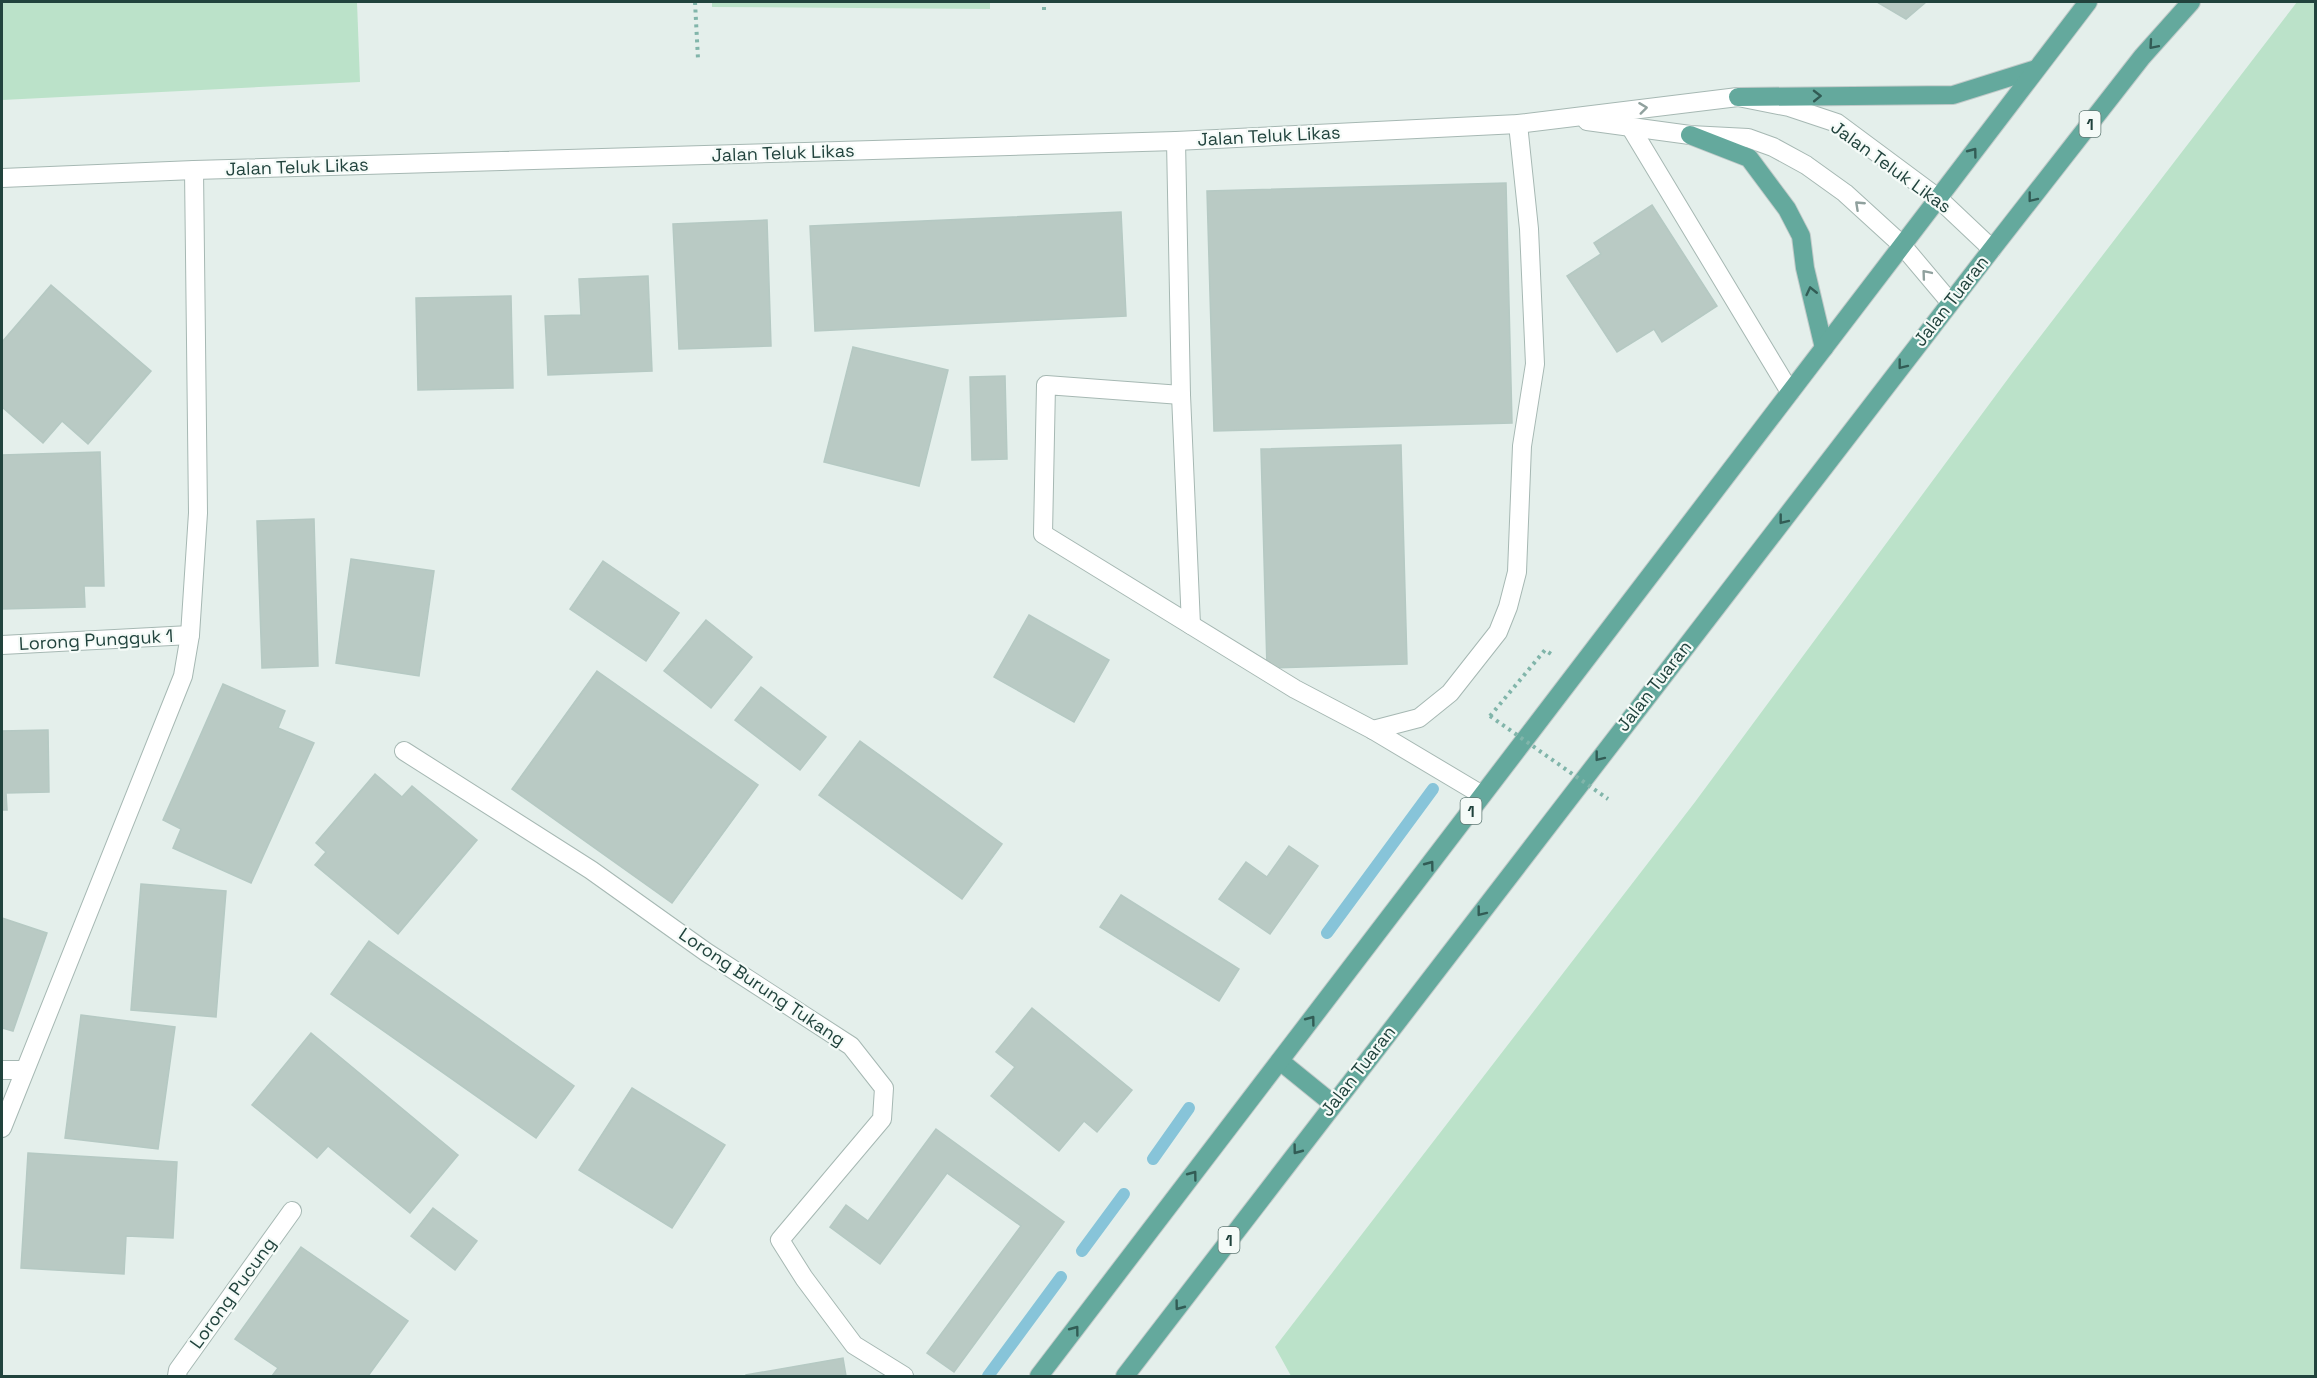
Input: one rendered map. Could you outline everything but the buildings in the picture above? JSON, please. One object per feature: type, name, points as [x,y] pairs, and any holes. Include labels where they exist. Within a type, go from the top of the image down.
[{"type":"main road","name":"1","points":[[1039,1377],[2088,2]]},
{"type":"main road","name":"Jalan Tuaran","points":[[1125,1377],[1950,302],[2142,57],[2192,2]]},
{"type":"main road","points":[[1738,97],[1953,95],[2036,69]]},
{"type":"main road","points":[[1690,135],[1749,158],[1786,209],[1801,236],[1824,348]]},
{"type":"main road","points":[[1280,1060],[1333,1104]]},
{"type":"street","name":"Jalan Teluk Likas","points":[[2,178],[194,170],[1176,141],[1518,124],[1738,97],[1789,107],[1837,123],[1938,198],[1992,249]]},
{"type":"street","name":"Jalan Teluk Likas","points":[[1564,118],[1690,135],[1748,138],[1773,147],[1806,165],[1845,193],[1902,245],[1950,302]]},
{"type":"street","points":[[1373,730],[1419,718],[1450,693],[1498,632],[1515,581],[1522,446],[1535,364],[1529,229],[1518,124]]},
{"type":"street","points":[[1631,128],[1790,392]]},
{"type":"street","points":[[1176,141],[1181,395],[1191,625]]},
{"type":"street","points":[[2,1128],[183,676],[190,635],[198,513],[194,170]]},
{"type":"street","points":[[1181,395],[1046,385],[1043,534],[1295,688],[1373,730],[1482,795]]},
{"type":"street","name":"Lorong Pungguk 1","points":[[2,645],[190,635]]},
{"type":"street","name":"Lorong Burung Tukang","points":[[404,751],[591,870],[706,952],[851,1046],[884,1088],[882,1119],[780,1240],[804,1278],[854,1345],[904,1377]]},
{"type":"street","points":[[2,1071],[24,1070]]},
{"type":"street","name":"Lorong Pucung","points":[[177,1377],[178,1370],[292,1211]]},
{"type":"path","points":[[695,2],[698,59]]},
{"type":"path","points":[[1044,2],[1044,10]]},
{"type":"path","points":[[1545,650],[1490,716],[1608,799]]},
{"type":"green space","points":[[2,2],[357,2],[360,82],[2,100]]},
{"type":"green space","points":[[712,2],[990,2],[990,9],[712,7]]},
{"type":"green space","points":[[2297,2],[2316,2],[2315,1376],[1291,1376],[1275,1347],[1695,802],[2013,372]]},
{"type":"waterway","points":[[1327,933],[1433,789]]},
{"type":"waterway","points":[[1153,1159],[1189,1108]]},
{"type":"waterway","points":[[1082,1251],[1124,1194]]},
{"type":"waterway","points":[[988,1376],[1061,1277]]}]
